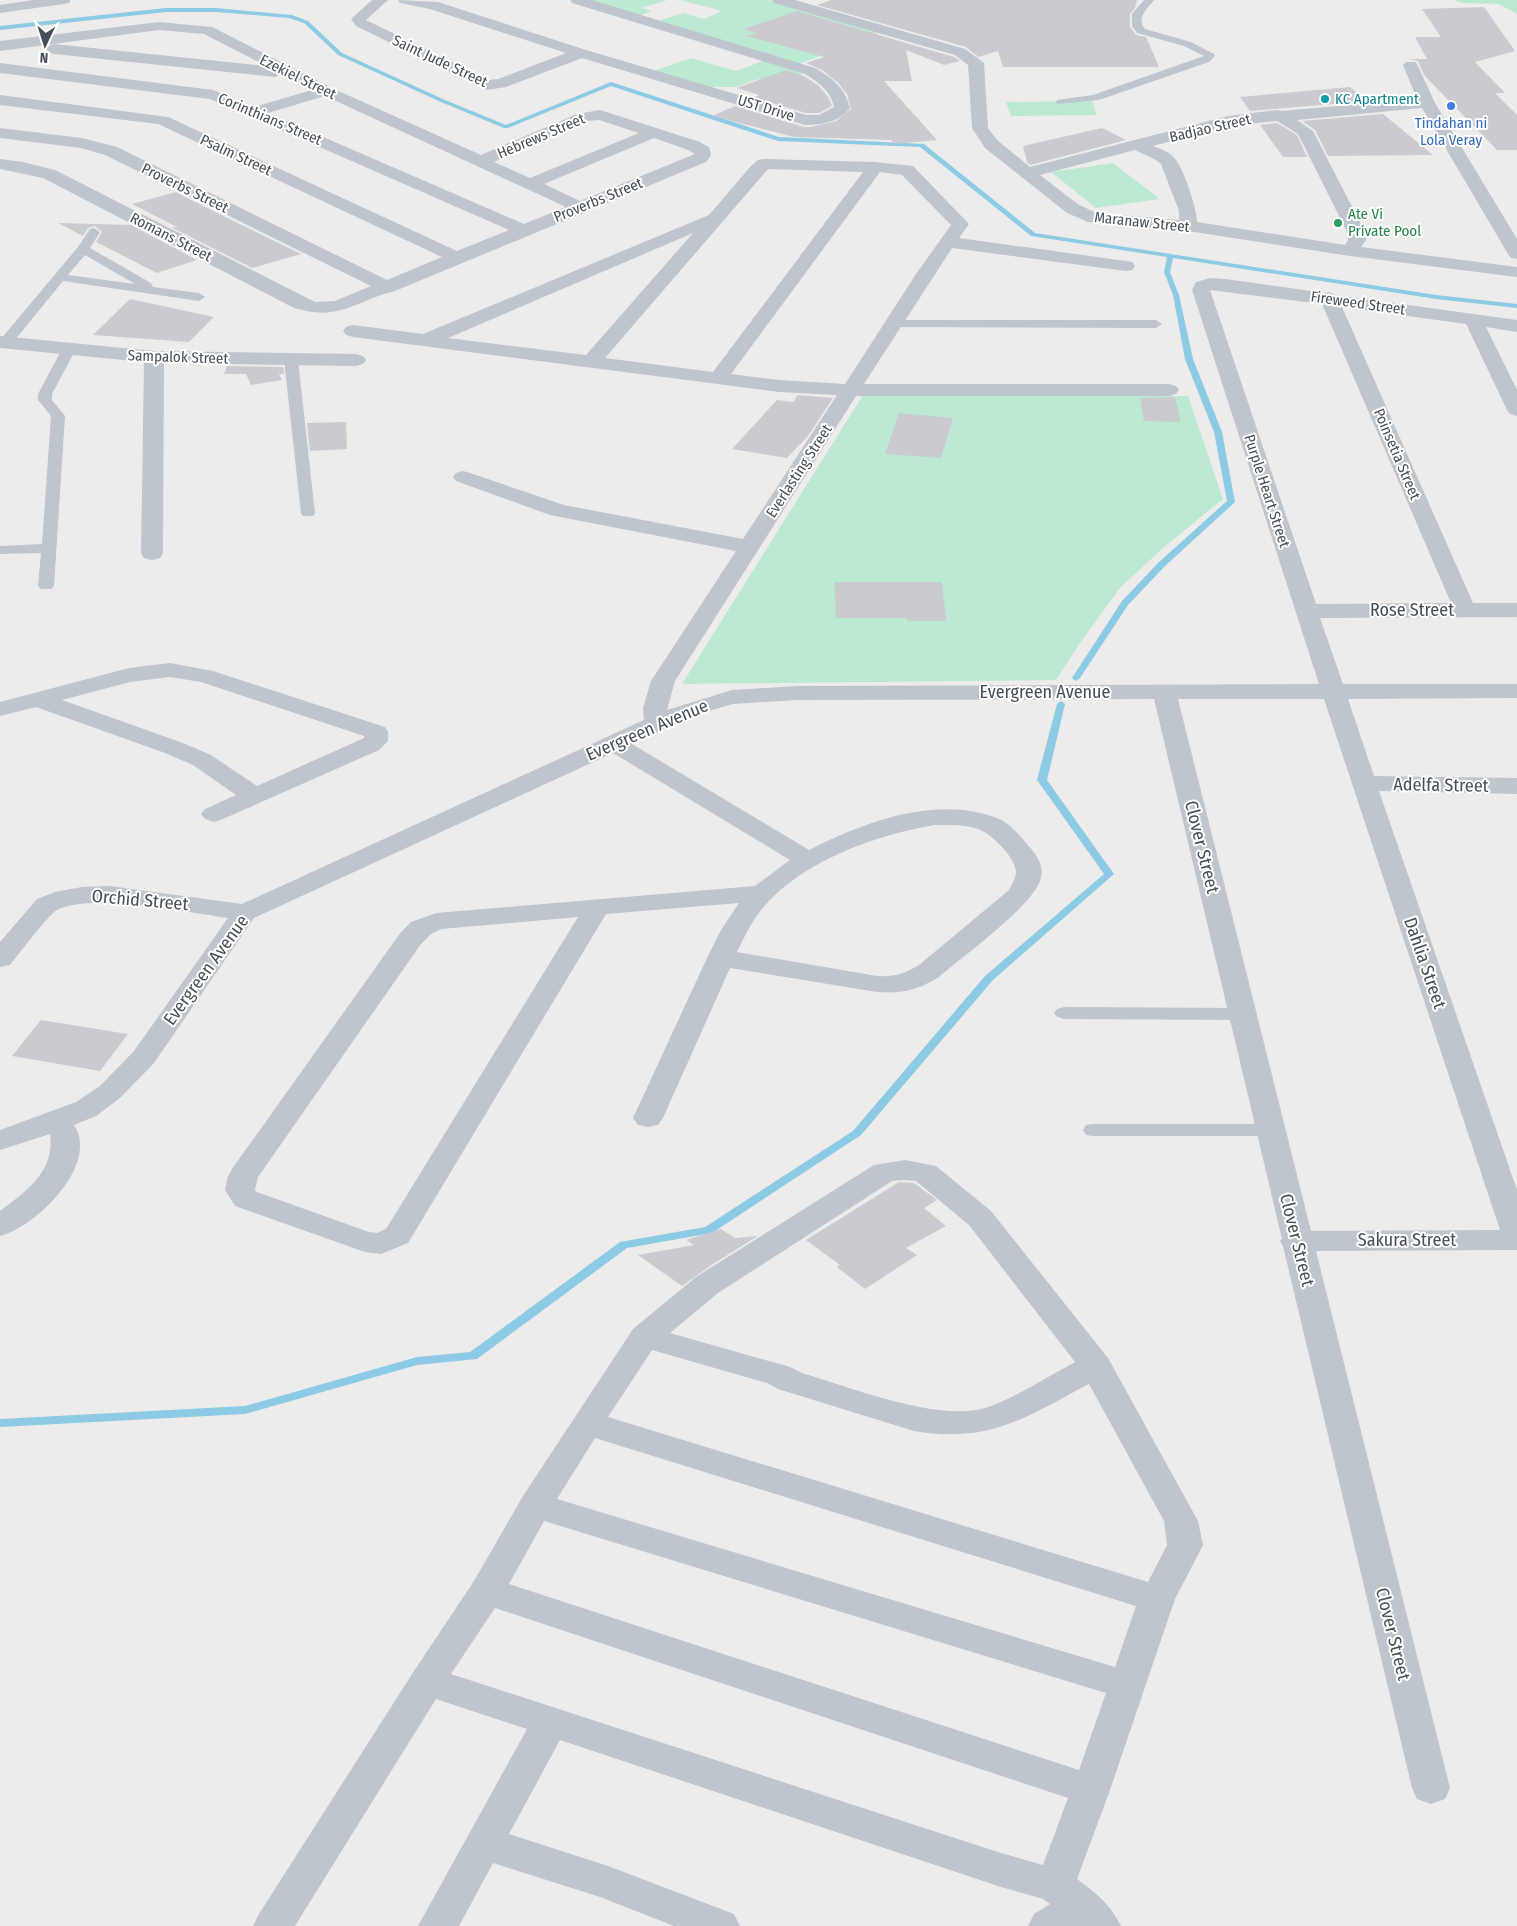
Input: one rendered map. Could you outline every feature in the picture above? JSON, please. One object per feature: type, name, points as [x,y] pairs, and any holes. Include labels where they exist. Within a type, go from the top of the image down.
[{"type":"street","points":[[0,9],[64,0]]},
{"type":"street","name":"Saint Jude Street","points":[[381,0],[358,19],[361,23],[487,85],[500,84],[581,53]]},
{"type":"street","name":"UST Drive","points":[[412,0],[805,120],[816,121],[832,117],[842,108],[842,100],[824,79],[810,71],[577,0]]},
{"type":"street","name":"Maranaw Street","points":[[779,0],[960,52],[969,57],[976,63],[980,128],[984,136],[1004,155],[1074,209],[1094,218],[1188,226],[1350,251],[1517,272]]},
{"type":"street","name":"Ezekiel Street","points":[[6,45],[159,26],[183,26],[207,30],[326,91],[580,207]]},
{"type":"street","points":[[6,45],[289,73]]},
{"type":"street","points":[[1411,65],[1427,103],[1517,254]]},
{"type":"street","name":"Corinthians Street","points":[[0,68],[213,95],[524,230]]},
{"type":"street","points":[[0,123],[72,77]]},
{"type":"street","points":[[253,112],[326,91]]},
{"type":"street","name":"Psalm Street","points":[[0,100],[162,120],[458,258]]},
{"type":"street","name":"Badjao Street","points":[[1027,173],[1228,121],[1427,103]]},
{"type":"street","name":"Hebrews Street","points":[[482,161],[582,116],[600,115]]},
{"type":"street","name":"Proverbs Street","points":[[341,305],[700,158],[703,154],[703,151],[694,146],[600,115]]},
{"type":"street","points":[[1277,116],[1305,131],[1357,234],[1357,240],[1350,251]]},
{"type":"street","name":"Proverbs Street","points":[[0,133],[82,144],[111,151],[388,287]]},
{"type":"street","points":[[530,184],[653,133]]},
{"type":"street","points":[[1138,145],[1162,156],[1169,162],[1188,210],[1188,226]]},
{"type":"street","name":"Romans Street","points":[[0,164],[23,167],[50,174],[299,303],[313,308],[328,308],[341,305]]},
{"type":"street","points":[[592,362],[714,217],[764,164],[876,167]]},
{"type":"street","points":[[718,378],[876,167]]},
{"type":"street","name":"Everlasting Street","points":[[657,724],[654,708],[663,681],[893,324],[960,224],[912,173],[899,168],[876,167]]},
{"type":"street","points":[[424,340],[714,217]]},
{"type":"street","points":[[947,242],[1126,266]]},
{"type":"street","name":"Fireweed Street","points":[[1201,290],[1203,286],[1210,284],[1225,284],[1517,326]]},
{"type":"street","name":"Purple Heart Street","points":[[1201,290],[1333,691]]},
{"type":"street","name":"Poinsetia Street","points":[[1329,298],[1465,610]]},
{"type":"street","points":[[1473,320],[1517,410]]},
{"type":"street","points":[[352,331],[779,386],[851,390],[1169,390]]},
{"type":"street","name":"Sampalok Street","points":[[2,343],[154,357],[356,360]]},
{"type":"street","points":[[152,553],[154,357]]},
{"type":"street","points":[[463,477],[558,510],[749,547]]},
{"type":"street","name":"Rose Street","points":[[1306,611],[1517,610]]},
{"type":"street","points":[[0,729],[18,704],[129,675],[170,670],[205,676],[376,732],[376,741],[370,746],[214,814]]},
{"type":"street","name":"Dahlia Street","points":[[1333,691],[1517,1235]]},
{"type":"street","name":"Evergreen Avenue","points":[[0,1140],[58,1122],[86,1108],[110,1092],[144,1057],[245,912],[686,710],[711,702],[732,697],[760,694],[1517,691]]},
{"type":"street","name":"Clover Street","points":[[1164,692],[1431,1788]]},
{"type":"street","points":[[18,704],[174,748],[202,760],[255,796]]},
{"type":"street","points":[[614,744],[808,860]]},
{"type":"street","name":"Adelfa Street","points":[[1364,783],[1517,786]]},
{"type":"street","points":[[648,1118],[720,958],[745,914],[762,893],[787,873],[808,860],[870,832],[904,822],[942,817],[969,817],[989,824],[1003,834],[1021,854],[1029,868],[1029,881],[1019,895],[929,971],[916,979],[898,985],[856,981],[720,958]]},
{"type":"street","points":[[598,906],[397,1236],[381,1244],[365,1242],[246,1199],[240,1190],[243,1176],[411,938],[421,928],[436,921],[598,906],[762,893]]},
{"type":"street","name":"Orchid Street","points":[[0,959],[46,905],[64,898],[110,894],[245,912]]},
{"type":"street","points":[[0,1226],[38,1196],[59,1173],[64,1154],[65,1135],[58,1122]]},
{"type":"street","points":[[273,1926],[427,1680],[487,1591],[535,1505],[644,1337],[715,1280],[885,1172],[905,1170],[925,1173],[980,1218],[1096,1366],[1181,1521],[1185,1544],[1158,1599],[1091,1790],[1079,1905],[1048,1926]]},
{"type":"street","name":"Sakura Street","points":[[1296,1240],[1517,1240]]},
{"type":"street","points":[[644,1337],[778,1375],[790,1381],[914,1419],[937,1423],[985,1420],[1002,1415],[1096,1366]]},
{"type":"street","points":[[588,1423],[1158,1599]]},
{"type":"street","points":[[535,1505],[1127,1685]]},
{"type":"street","points":[[487,1591],[1091,1790]]},
{"type":"street","points":[[427,1680],[991,1867],[1079,1905]]},
{"type":"street","points":[[438,1926],[550,1722]]},
{"type":"street","points":[[484,1843],[608,1882],[720,1926]]},
{"type":"lane","points":[[1061,102],[1095,98],[1205,60],[1210,56],[1206,52],[1191,46],[1141,31],[1137,26],[1137,14],[1150,0]]},
{"type":"lane","points":[[2,343],[83,249],[94,232]]},
{"type":"lane","points":[[83,249],[154,290]]},
{"type":"lane","points":[[59,277],[199,298]]},
{"type":"lane","points":[[893,324],[1156,324]]},
{"type":"lane","points":[[46,586],[58,416],[45,400],[45,394],[69,350]]},
{"type":"lane","points":[[291,360],[308,513]]},
{"type":"lane","points":[[0,550],[49,548]]},
{"type":"lane","points":[[1064,1013],[1242,1014]]},
{"type":"lane","points":[[1093,1130],[1270,1130]]},
{"type":"green space","points":[[583,0],[667,0],[642,8],[651,11],[636,17]]},
{"type":"green space","points":[[680,0],[769,0],[875,31],[878,36],[798,64],[656,22],[683,13],[704,19],[722,11]]},
{"type":"green space","points":[[1454,0],[1517,0],[1517,14],[1499,4],[1462,3]]},
{"type":"green space","points":[[691,58],[736,71],[763,61],[804,73],[775,83],[758,79],[736,87],[706,87],[653,71]]},
{"type":"green space","points":[[1092,101],[1097,115],[1011,116],[1006,102]]},
{"type":"green space","points":[[1113,163],[1160,199],[1096,208],[1051,172]]},
{"type":"green space","points":[[863,395],[1188,396],[1223,499],[1163,548],[1120,588],[1056,680],[682,684]]},
{"type":"building","points":[[831,0],[1137,0],[1135,8],[1130,14],[1130,27],[1136,35],[1146,37],[1159,67],[1003,67],[998,51],[978,57],[966,47],[817,5]]},
{"type":"building","points":[[1484,7],[1515,51],[1475,62],[1505,93],[1495,93],[1517,115],[1517,150],[1497,150],[1424,75],[1418,61],[1408,59],[1427,59],[1415,37],[1441,37],[1422,9]]},
{"type":"building","points":[[797,11],[954,57],[960,61],[944,65],[906,50],[912,81],[884,81],[937,140],[895,144],[891,140],[794,137],[712,116],[735,106],[804,127],[811,127],[836,121],[851,109],[847,94],[838,83],[822,70],[806,63],[824,57],[747,36],[756,33],[744,29]]},
{"type":"building","points":[[786,70],[804,76],[818,85],[828,97],[832,106],[819,113],[806,113],[754,98],[759,95],[737,88]]},
{"type":"building","name":"KC Apartment","points":[[1350,87],[1368,101],[1250,111],[1240,97]]},
{"type":"building","points":[[1383,114],[1433,155],[1328,156],[1315,130],[1302,121]]},
{"type":"building","points":[[1277,123],[1297,135],[1307,157],[1283,157],[1260,125]]},
{"type":"building","points":[[1102,128],[1126,140],[1030,165],[1027,162],[1023,146]]},
{"type":"building","points":[[176,192],[301,254],[252,268],[171,227],[177,227],[132,204]]},
{"type":"building","points":[[58,223],[131,225],[197,260],[157,273],[96,242],[102,232],[95,226],[88,228],[83,236]]},
{"type":"building","points":[[130,299],[214,317],[189,342],[93,335]]},
{"type":"building","points":[[227,366],[283,367],[284,374],[279,374],[282,380],[251,385],[246,374],[224,374]]},
{"type":"building","points":[[798,395],[833,398],[808,436],[787,458],[732,449],[777,400],[793,402]]},
{"type":"building","points":[[1175,397],[1181,422],[1144,421],[1140,398]]},
{"type":"building","points":[[899,413],[953,418],[941,458],[885,454]]},
{"type":"building","points":[[346,422],[347,449],[310,451],[307,423]]},
{"type":"building","points":[[834,582],[942,582],[946,621],[907,621],[907,618],[836,618]]},
{"type":"building","points":[[41,1020],[128,1034],[100,1071],[12,1056]]},
{"type":"building","points":[[899,1182],[914,1183],[937,1200],[924,1208],[946,1226],[906,1248],[917,1255],[865,1289],[837,1267],[840,1265],[806,1240]]},
{"type":"building","points":[[721,1229],[735,1238],[758,1236],[682,1286],[638,1255],[694,1245],[686,1240]]},
{"type":"waterway","points":[[0,28],[166,10],[216,10],[290,16],[306,22],[340,54],[443,101],[506,127],[611,84],[778,139],[922,145],[1033,235],[1436,297],[1517,306]]},
{"type":"waterway","points":[[1076,678],[1125,603],[1162,564],[1231,502],[1218,432],[1189,359],[1176,295],[1167,272],[1170,256]]},
{"type":"waterway","points":[[0,1423],[245,1410],[417,1361],[473,1356],[624,1245],[708,1230],[857,1133],[989,978],[1109,874],[1042,780],[1061,704]]},
{"type":"place","name":"KC Apartment","points":[[1325,99]]},
{"type":"place","name":"Tindahan ni Lola Veray","points":[[1451,106]]},
{"type":"place","name":"Ate Vi Private Pool","points":[[1338,223]]}]
